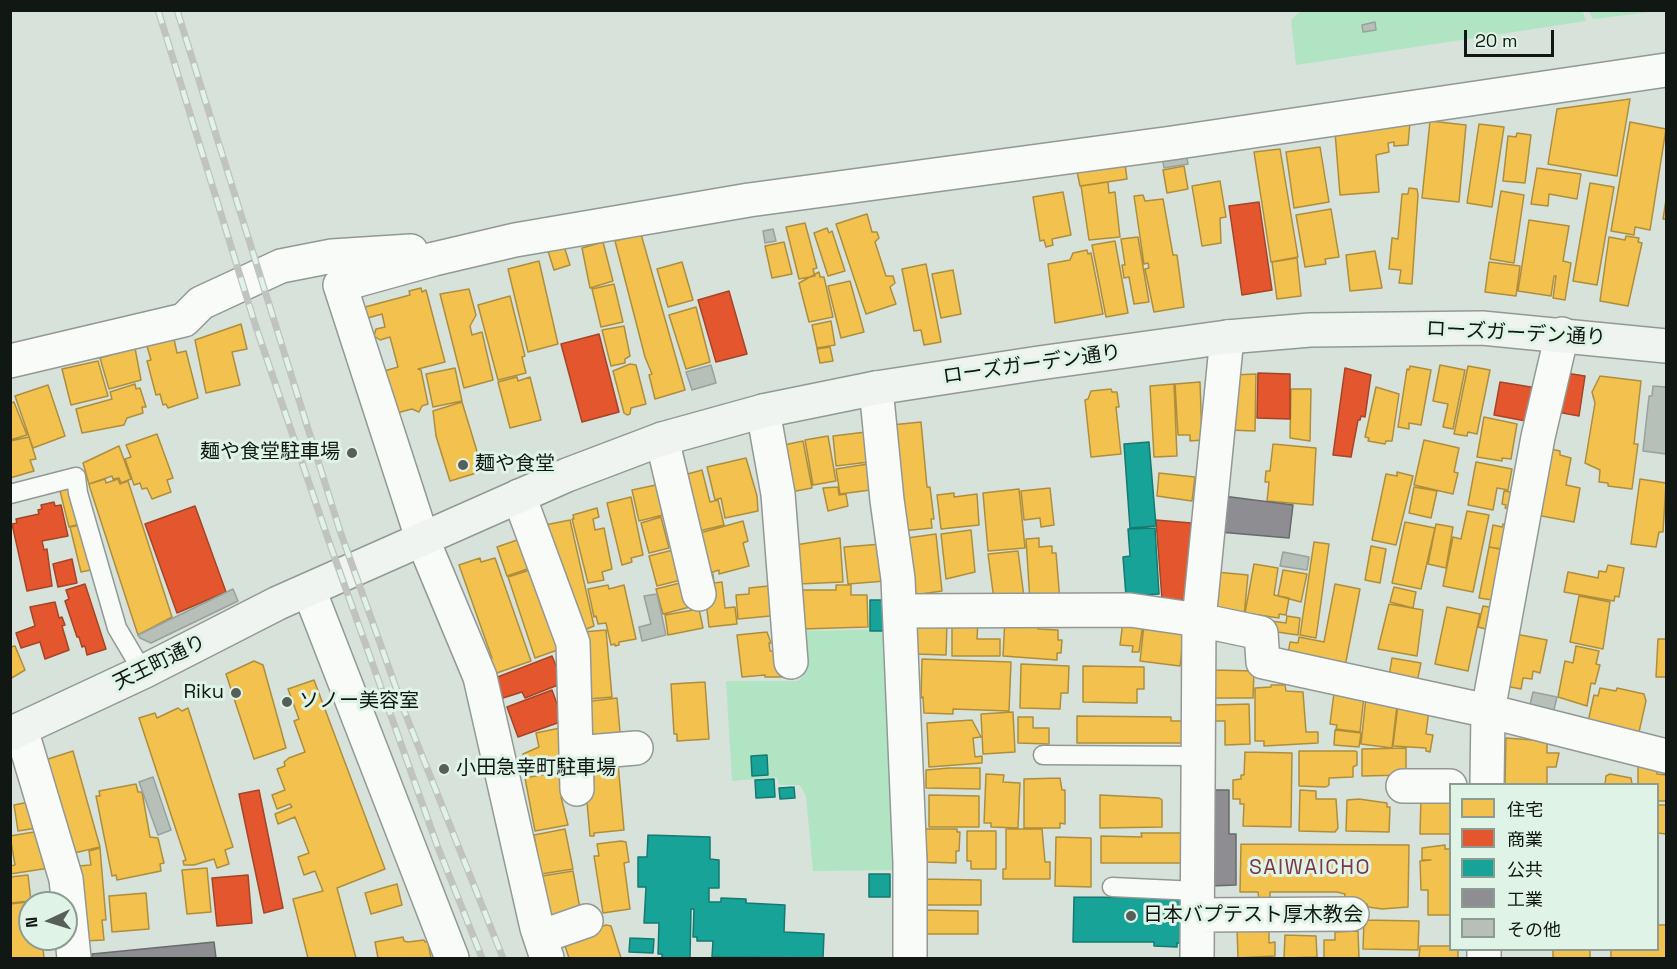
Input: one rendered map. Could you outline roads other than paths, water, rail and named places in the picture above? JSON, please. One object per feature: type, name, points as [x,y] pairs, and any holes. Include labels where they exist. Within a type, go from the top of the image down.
[{"type":"main road","name":"ローズガーデン通り","points":[[422,538],[519,496],[662,439],[763,411],[876,388],[1227,337],[1394,327],[1482,328],[1562,334],[1666,346]]},
{"type":"main road","name":"天王町通り","points":[[16,731],[422,538]]},
{"type":"street","points":[[586,921],[543,948],[480,677],[422,538],[340,285],[515,240],[749,200],[1161,145],[1666,70]]},
{"type":"street","points":[[10,361],[184,320],[201,303],[281,266],[310,259],[418,251],[434,259]]},
{"type":"street","points":[[1487,783],[1488,711],[1538,437],[1562,334]]},
{"type":"street","points":[[1197,958],[1199,620],[1227,337]]},
{"type":"street","points":[[876,388],[900,611],[910,852],[909,958]]},
{"type":"street","points":[[763,411],[778,494],[791,662]]},
{"type":"street","points":[[662,439],[699,594]]},
{"type":"street","points":[[519,496],[573,643],[577,789]]},
{"type":"street","points":[[309,590],[452,958]]},
{"type":"street","points":[[900,611],[1130,610],[1199,620],[1261,633],[1263,662],[1488,711],[1666,756]]},
{"type":"street","points":[[16,731],[66,879],[74,958]]},
{"type":"street","points":[[576,753],[634,752]]},
{"type":"street","points":[[1403,786],[1449,786]]},
{"type":"street","points":[[1197,903],[1352,914]]},
{"type":"lane","points":[[10,494],[76,477],[78,493],[117,628],[143,672]]},
{"type":"lane","points":[[1043,755],[1198,756]]},
{"type":"lane","points":[[1112,888],[1197,903]]},
{"type":"railway","points":[[158,10],[255,324],[327,536],[437,845],[482,958]]},
{"type":"railway","points":[[177,10],[340,531],[405,713],[503,958]]},
{"type":"place","name":"麺や食堂駐車場","points":[[352,453]]},
{"type":"place","name":"麺や食堂","points":[[463,465]]},
{"type":"place","name":"Riku","points":[[236,693]]},
{"type":"place","name":"ソノー美容室","points":[[287,702]]},
{"type":"place","name":"小田急幸町駐車場","points":[[444,769]]},
{"type":"place","name":"日本バプテスト厚木教会","points":[[1131,916]]},
{"type":"district","name":"SAIWAICHO","points":[[1310,868]]}]
